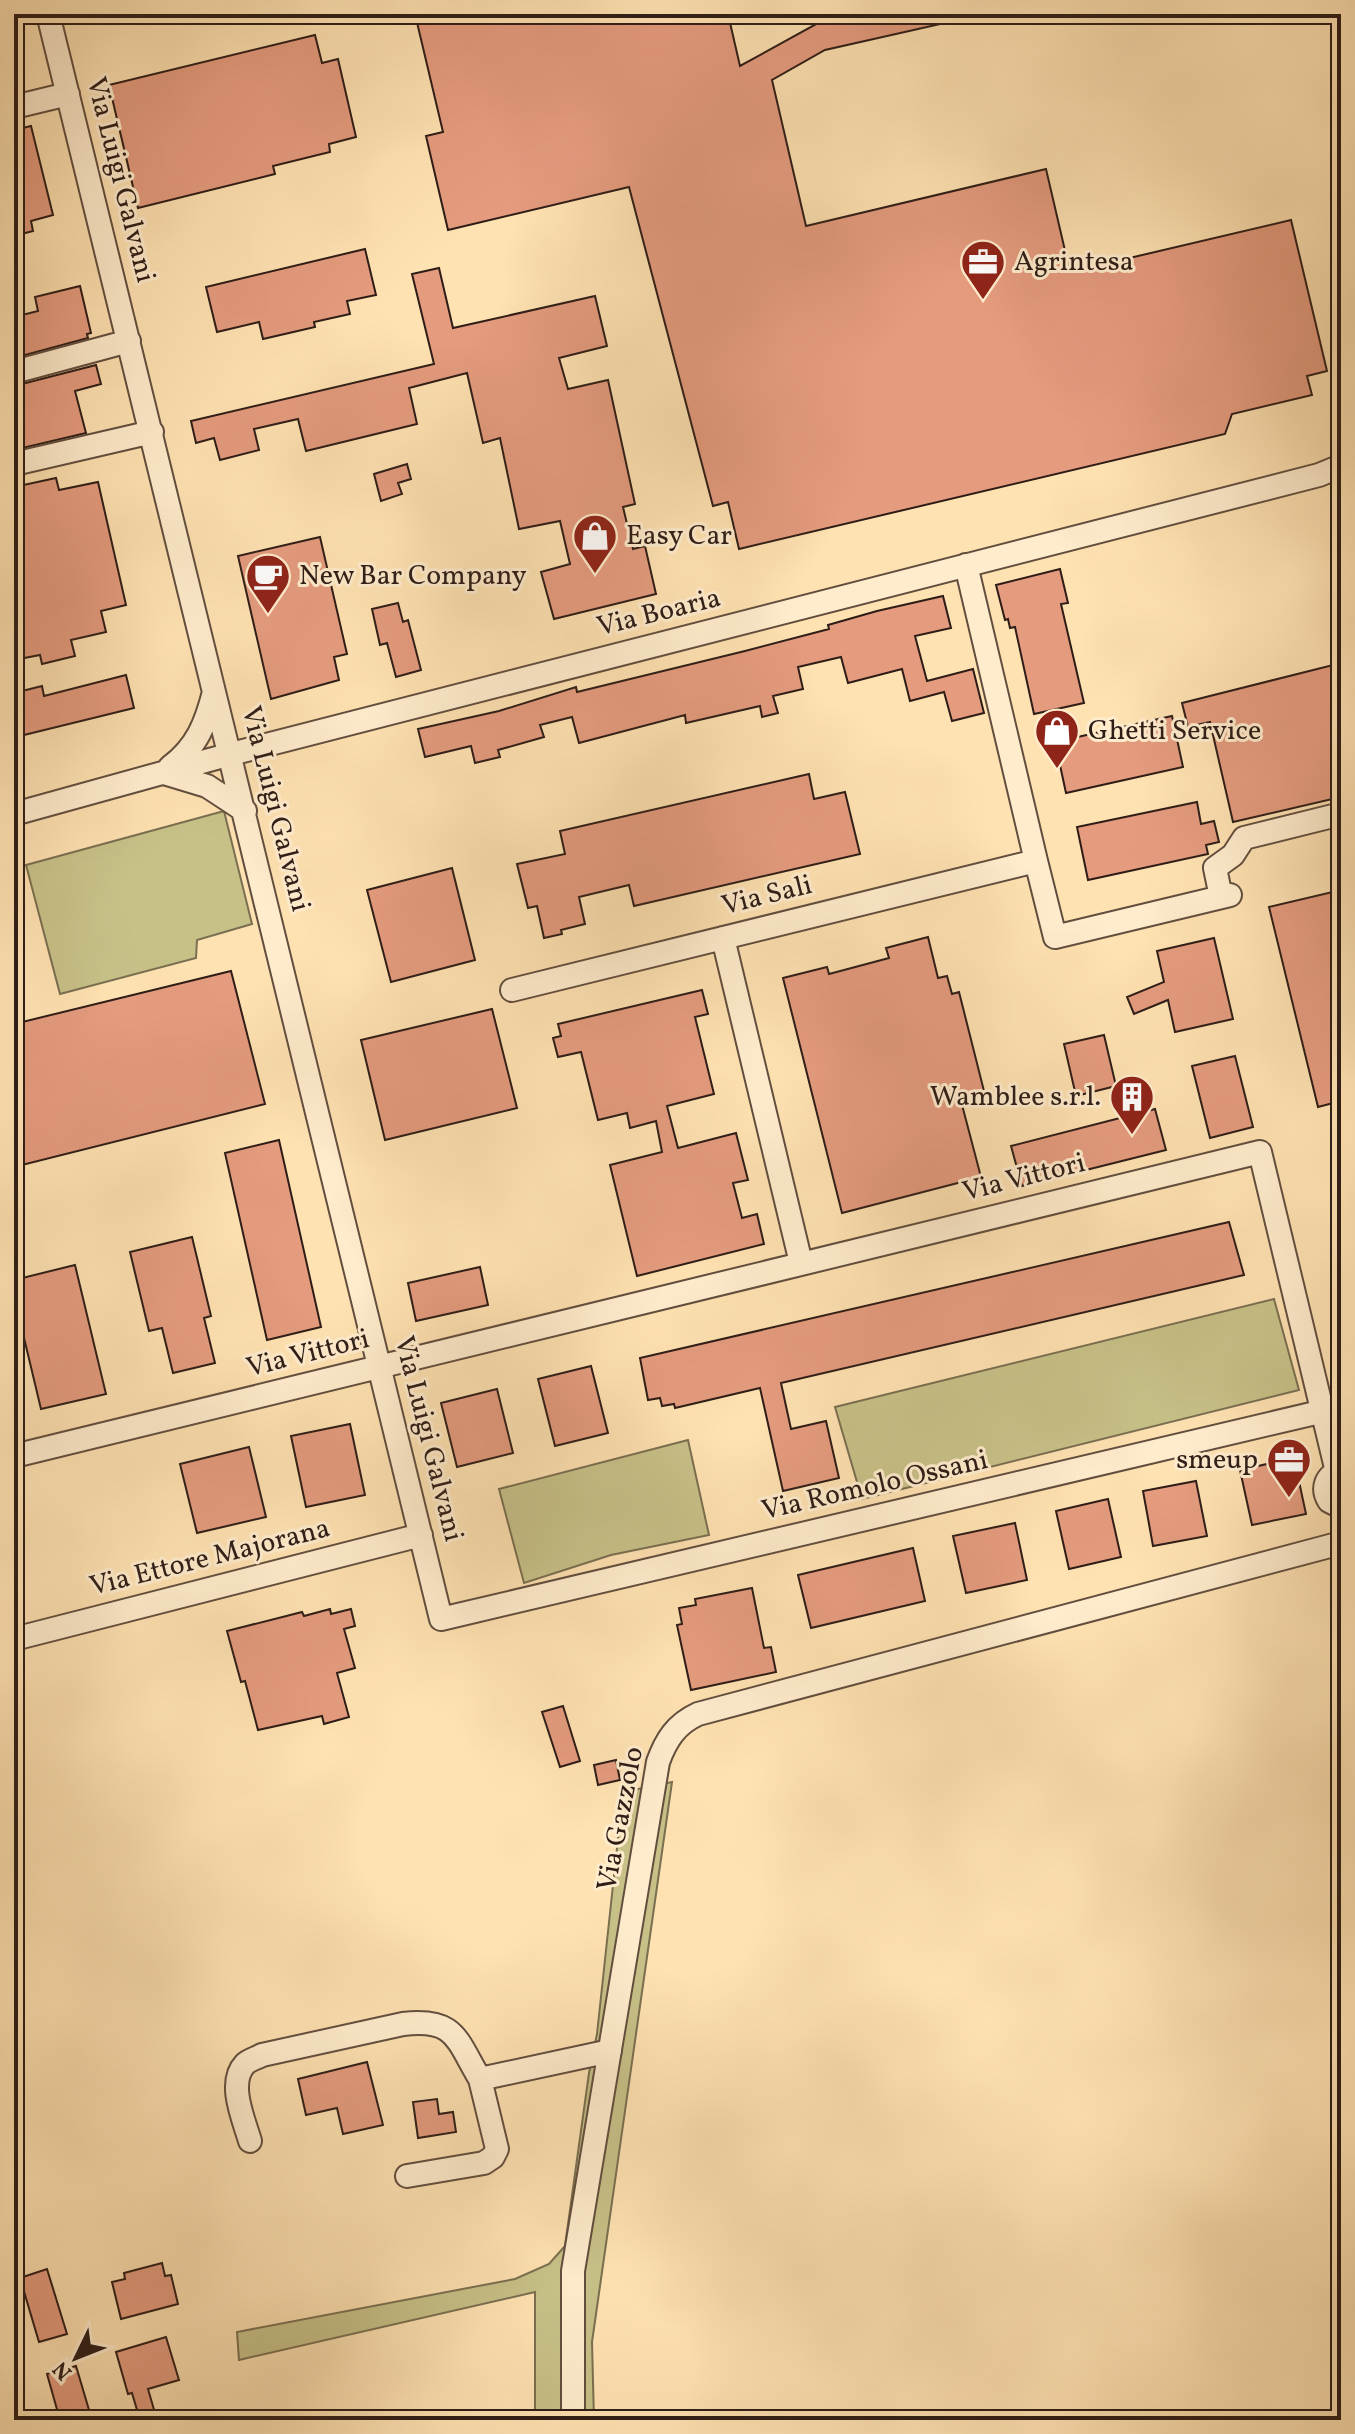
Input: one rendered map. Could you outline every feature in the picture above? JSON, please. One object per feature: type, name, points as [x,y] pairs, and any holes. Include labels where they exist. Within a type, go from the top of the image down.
[{"type":"street","name":"Via Luigi Galvani","points":[[48,14],[441,1619]]},
{"type":"street","points":[[14,107],[68,94]]},
{"type":"street","points":[[14,372],[129,341]]},
{"type":"street","points":[[14,464],[152,432]]},
{"type":"street","name":"Via Boaria","points":[[14,814],[231,754],[966,565],[1330,477],[1341,466]]},
{"type":"street","points":[[966,565],[1055,937],[1226,896],[1215,868],[1233,855],[1244,838],[1341,814]]},
{"type":"street","points":[[163,773],[194,745],[205,723],[215,690]]},
{"type":"street","points":[[163,773],[207,786],[245,811]]},
{"type":"street","name":"Via Sali","points":[[512,990],[1036,861]]},
{"type":"street","points":[[723,938],[801,1263]]},
{"type":"street","name":"Via Vittori","points":[[14,1456],[1260,1152],[1332,1409]]},
{"type":"street","points":[[1332,1409],[1339,1471],[1328,1479],[1324,1490],[1329,1501],[1341,1507]]},
{"type":"street","name":"Via Romolo Ossani","points":[[441,1619],[1332,1409]]},
{"type":"street","name":"Via Ettore Majorana","points":[[14,1639],[421,1535]]},
{"type":"street","name":"Via Gazzolo","points":[[573,2420],[573,2271],[658,1762],[669,1737],[687,1719],[698,1714],[1341,1543]]},
{"type":"street","points":[[250,2141],[236,2086],[246,2062],[262,2055],[426,2021],[443,2026],[456,2038],[480,2079],[497,2149],[493,2157],[484,2163],[407,2176]]},
{"type":"street","points":[[480,2079],[610,2051]]},
{"type":"shaded area","points":[[224,811],[252,924],[197,940],[196,958],[60,994],[26,865]]},
{"type":"shaded area","points":[[1274,1299],[1299,1390],[862,1499],[835,1407]]},
{"type":"shaded area","points":[[688,1440],[709,1535],[611,1555],[524,1583],[499,1489]]},
{"type":"shaded area","points":[[672,1782],[592,2342],[594,2420],[535,2420],[535,2292],[239,2360],[237,2332],[515,2279],[549,2264],[565,2246],[597,2034],[623,1792]]},
{"type":"building","points":[[415,14],[728,14],[740,66],[820,22],[818,14],[957,14],[958,20],[825,50],[772,80],[806,226],[1046,169],[1070,272],[1291,220],[1327,371],[1307,376],[1312,395],[1232,414],[1225,434],[739,549],[728,502],[713,506],[629,187],[448,230],[426,136],[443,132]]},
{"type":"building","points":[[315,35],[322,63],[338,59],[356,137],[329,144],[330,152],[273,166],[275,174],[138,208],[109,85]]},
{"type":"building","points":[[31,126],[53,215],[31,221],[33,231],[14,236],[14,130]]},
{"type":"building","points":[[365,249],[376,295],[347,301],[350,314],[314,322],[315,327],[263,339],[259,322],[217,332],[206,287]]},
{"type":"building","points":[[439,268],[453,328],[595,296],[607,346],[559,358],[568,389],[608,380],[635,504],[623,507],[633,549],[645,546],[656,594],[554,619],[541,572],[570,564],[560,521],[519,529],[500,438],[483,443],[467,373],[409,388],[417,424],[306,451],[298,419],[254,429],[259,450],[220,460],[214,438],[196,443],[191,421],[434,364],[412,274]]},
{"type":"building","points":[[80,286],[91,333],[87,334],[88,338],[14,358],[14,317],[38,311],[35,297]]},
{"type":"building","points":[[96,365],[101,384],[75,391],[86,433],[14,450],[14,386]]},
{"type":"building","points":[[407,464],[411,479],[398,483],[402,494],[381,501],[374,474]]},
{"type":"building","points":[[56,478],[59,490],[98,482],[126,605],[101,611],[106,632],[71,640],[75,656],[42,664],[40,655],[14,660],[14,487]]},
{"type":"building","points":[[320,537],[347,654],[334,657],[339,680],[271,699],[238,556]]},
{"type":"building","points":[[1060,569],[1068,603],[1061,604],[1084,703],[1034,714],[1015,627],[1010,628],[1008,619],[1005,620],[996,585]]},
{"type":"building","points":[[943,596],[951,628],[915,636],[927,681],[973,669],[984,713],[952,721],[944,692],[910,701],[902,669],[848,683],[841,657],[798,667],[803,689],[773,696],[778,713],[762,717],[760,706],[686,723],[685,715],[579,743],[572,717],[540,725],[544,737],[498,750],[500,757],[475,763],[471,746],[425,757],[418,729],[499,711],[576,687],[577,692],[745,651],[829,629],[828,625],[877,611]]},
{"type":"building","points":[[398,603],[403,622],[408,620],[421,670],[396,677],[387,643],[380,645],[372,609]]},
{"type":"building","points":[[1341,663],[1341,797],[1233,822],[1210,722],[1188,727],[1182,703]]},
{"type":"building","points":[[126,675],[134,708],[24,735],[14,693],[42,686],[44,696]]},
{"type":"building","points":[[1172,716],[1183,767],[1066,793],[1055,742]]},
{"type":"building","points":[[809,774],[814,799],[845,792],[860,854],[634,906],[629,885],[579,897],[585,924],[544,938],[537,906],[528,908],[517,864],[565,854],[560,831]]},
{"type":"building","points":[[1197,802],[1201,824],[1214,821],[1219,842],[1206,845],[1208,854],[1088,880],[1077,827]]},
{"type":"building","points":[[452,868],[475,960],[391,982],[367,890]]},
{"type":"building","points":[[1341,890],[1341,1101],[1318,1107],[1269,907]]},
{"type":"building","points":[[928,937],[938,978],[947,976],[952,994],[959,992],[985,1095],[961,1101],[981,1177],[842,1213],[783,978],[827,967],[829,974],[889,958],[886,948]]},
{"type":"building","points":[[1214,938],[1233,1019],[1175,1032],[1168,1000],[1134,1014],[1127,997],[1164,982],[1157,951]]},
{"type":"building","points":[[231,971],[265,1104],[14,1167],[14,1024]]},
{"type":"building","points":[[702,990],[708,1014],[695,1017],[714,1094],[667,1106],[678,1148],[736,1133],[748,1180],[733,1183],[742,1218],[757,1214],[764,1244],[637,1276],[610,1165],[662,1152],[656,1121],[630,1128],[627,1113],[598,1120],[581,1052],[558,1057],[553,1038],[561,1036],[558,1024]]},
{"type":"building","points":[[492,1009],[517,1108],[385,1140],[361,1040]]},
{"type":"building","points":[[1104,1035],[1116,1086],[1076,1096],[1064,1044]]},
{"type":"building","points":[[1235,1056],[1253,1127],[1210,1138],[1192,1066]]},
{"type":"building","points":[[1155,1109],[1166,1150],[1022,1186],[1011,1146]]},
{"type":"building","points":[[279,1140],[321,1327],[267,1340],[225,1153]]},
{"type":"building","points":[[1229,1222],[1244,1275],[781,1383],[791,1429],[826,1421],[839,1478],[783,1491],[760,1388],[675,1408],[674,1404],[662,1406],[660,1398],[648,1400],[640,1358]]},
{"type":"building","points":[[192,1237],[211,1316],[204,1318],[215,1363],[173,1373],[162,1328],[149,1331],[130,1252]]},
{"type":"building","points":[[75,1265],[106,1394],[41,1409],[14,1296],[14,1280]]},
{"type":"building","points":[[480,1267],[488,1305],[416,1321],[408,1283]]},
{"type":"building","points":[[591,1366],[608,1433],[555,1446],[538,1379]]},
{"type":"building","points":[[497,1389],[513,1453],[457,1467],[441,1403]]},
{"type":"building","points":[[350,1424],[365,1495],[306,1507],[291,1436]]},
{"type":"building","points":[[249,1447],[266,1517],[197,1533],[180,1464]]},
{"type":"building","points":[[1294,1458],[1306,1514],[1252,1525],[1240,1470]]},
{"type":"building","points":[[1196,1481],[1207,1536],[1153,1546],[1143,1491]]},
{"type":"building","points":[[1108,1499],[1121,1557],[1069,1569],[1056,1511]]},
{"type":"building","points":[[1015,1523],[1027,1580],[966,1593],[953,1536]]},
{"type":"building","points":[[913,1548],[925,1601],[811,1628],[798,1575]]},
{"type":"building","points":[[752,1588],[764,1648],[771,1647],[776,1672],[691,1690],[677,1625],[682,1624],[679,1608],[696,1605],[695,1599]]},
{"type":"building","points":[[330,1609],[331,1614],[351,1609],[355,1626],[344,1629],[355,1668],[337,1673],[349,1717],[324,1724],[322,1716],[258,1730],[227,1631],[302,1612],[304,1616]]},
{"type":"building","points":[[563,1706],[580,1761],[560,1767],[542,1712]]},
{"type":"building","points":[[616,1760],[620,1780],[598,1785],[594,1765]]},
{"type":"building","points":[[367,2062],[383,2125],[343,2134],[337,2108],[306,2115],[298,2079]]},
{"type":"building","points":[[437,2099],[439,2114],[453,2112],[456,2132],[418,2138],[413,2102]]},
{"type":"building","points":[[162,2263],[165,2276],[171,2275],[178,2304],[121,2319],[112,2282],[125,2279],[124,2273]]},
{"type":"building","points":[[47,2269],[67,2334],[39,2342],[20,2278]]},
{"type":"building","points":[[166,2337],[179,2380],[148,2389],[157,2420],[140,2420],[132,2393],[128,2394],[116,2352]]},
{"type":"building","points":[[76,2366],[92,2420],[60,2420],[47,2374]]},
{"type":"place","name":"Agrintesa","points":[[983,301]]},
{"type":"place","name":"Easy Car","points":[[595,575]]},
{"type":"place","name":"New Bar Company","points":[[268,615]]},
{"type":"place","name":"Ghetti Service","points":[[1057,770]]},
{"type":"place","name":"Wamblee s.r.l.","points":[[1132,1136]]},
{"type":"place","name":"smeup","points":[[1289,1499]]}]
